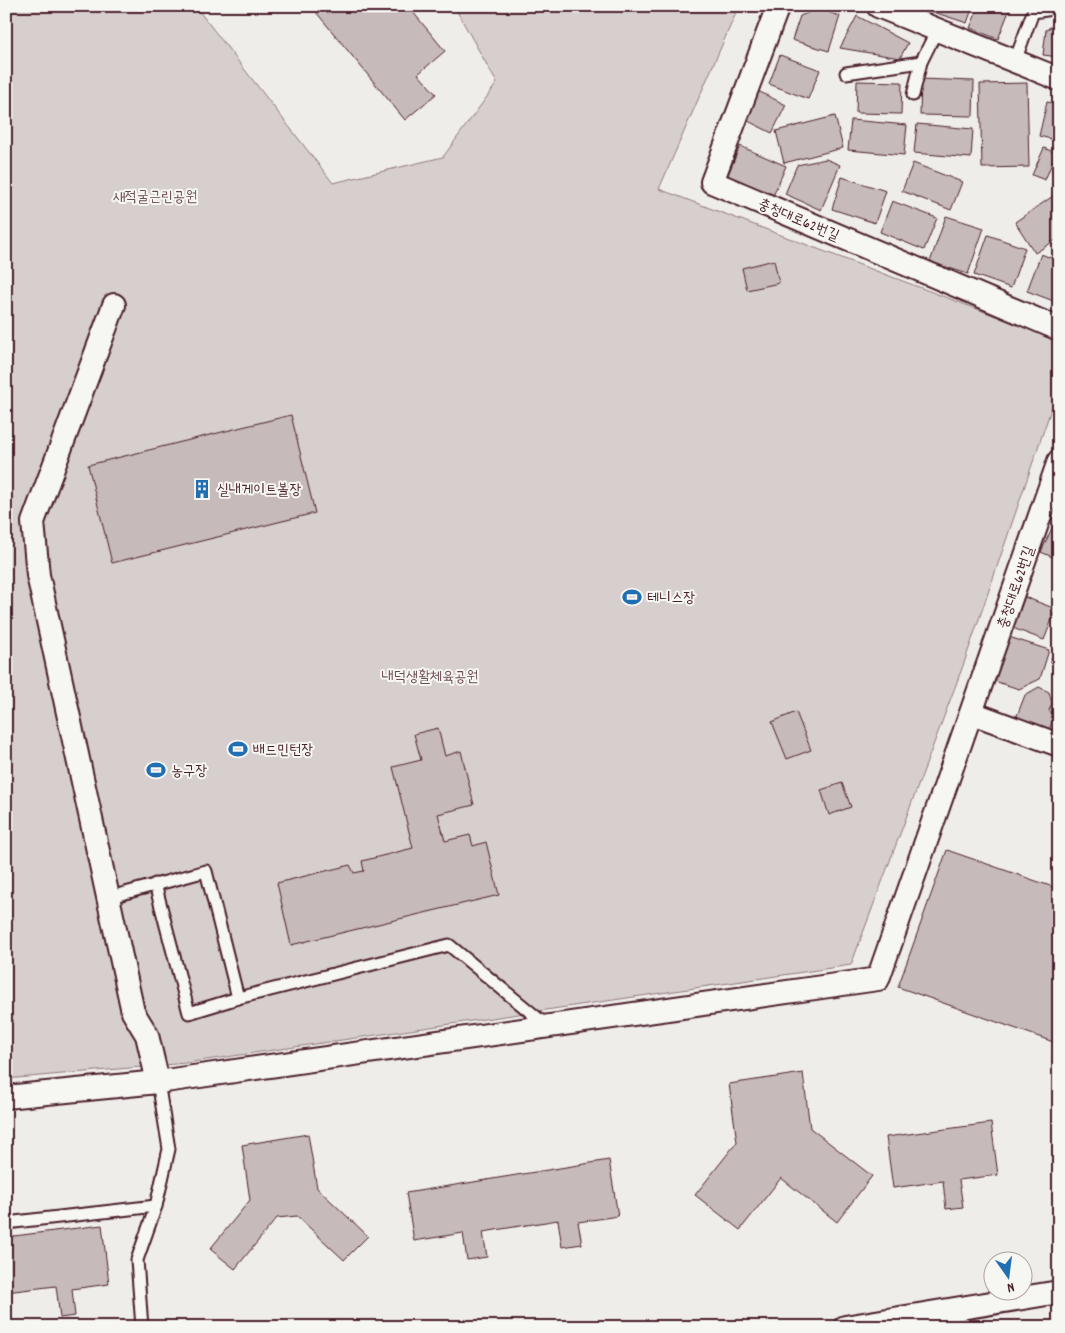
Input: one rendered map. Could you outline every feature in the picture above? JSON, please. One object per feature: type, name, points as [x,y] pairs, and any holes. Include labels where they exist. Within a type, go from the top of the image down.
[{"type":"street","name":"충청대로62번길","points":[[778,6],[712,182],[1059,329]]},
{"type":"street","points":[[878,6],[1059,79]]},
{"type":"street","points":[[114,305],[33,522],[38,575],[107,898],[133,1012],[147,1035],[158,1082]]},
{"type":"street","name":"충청대로62번길","points":[[547,1026],[878,979],[1059,461]]},
{"type":"street","points":[[972,713],[1059,746]]},
{"type":"street","points":[[6,1097],[158,1082],[547,1026]]},
{"type":"street","points":[[845,1327],[1059,1292]]},
{"type":"lane","points":[[1015,61],[1033,12],[1059,8]]},
{"type":"lane","points":[[913,95],[921,62],[937,30]]},
{"type":"lane","points":[[846,74],[921,62]]},
{"type":"lane","points":[[107,898],[206,871],[238,998]]},
{"type":"lane","points":[[156,884],[189,1013],[238,998],[449,945],[547,1026]]},
{"type":"lane","points":[[142,1327],[137,1260],[156,1206],[169,1149],[158,1082]]},
{"type":"lane","points":[[6,1223],[156,1206]]},
{"type":"green space","points":[[6,6],[195,6],[333,183],[443,157],[497,83],[454,6],[739,6],[659,189],[1059,340],[1059,386],[964,663],[851,965],[186,1063],[6,1079]]},
{"type":"building","points":[[311,6],[408,6],[445,51],[418,74],[436,94],[405,120]]},
{"type":"building","points":[[928,6],[973,6],[967,23],[927,10]]},
{"type":"building","points":[[979,6],[1011,6],[998,39],[970,28]]},
{"type":"building","points":[[818,9],[840,16],[829,51],[792,40],[800,16]]},
{"type":"building","points":[[857,16],[908,43],[900,58],[840,48]]},
{"type":"building","points":[[1059,21],[1059,57],[1043,55],[1046,30]]},
{"type":"building","points":[[780,55],[820,70],[808,99],[769,84]]},
{"type":"building","points":[[921,79],[974,81],[973,116],[920,115]]},
{"type":"building","points":[[857,81],[902,82],[901,114],[856,113]]},
{"type":"building","points":[[1027,83],[1029,167],[982,168],[980,84]]},
{"type":"building","points":[[758,91],[786,105],[772,133],[744,119]]},
{"type":"building","points":[[1047,102],[1059,104],[1059,141],[1039,136]]},
{"type":"building","points":[[835,116],[843,148],[784,163],[776,131]]},
{"type":"building","points":[[851,120],[907,125],[904,155],[848,150]]},
{"type":"building","points":[[917,124],[973,129],[971,158],[914,153]]},
{"type":"building","points":[[740,146],[786,166],[773,196],[727,177]]},
{"type":"building","points":[[1044,148],[1056,153],[1045,180],[1032,175]]},
{"type":"building","points":[[826,159],[840,165],[821,210],[785,194],[797,165]]},
{"type":"building","points":[[913,163],[962,182],[951,210],[902,191]]},
{"type":"building","points":[[842,177],[886,191],[875,223],[832,209]]},
{"type":"building","points":[[1056,194],[1059,198],[1059,238],[1035,253],[1015,222]]},
{"type":"building","points":[[892,201],[937,218],[924,250],[880,232]]},
{"type":"building","points":[[946,216],[984,228],[968,274],[930,262]]},
{"type":"building","points":[[988,235],[1025,248],[1011,288],[974,275]]},
{"type":"building","points":[[1059,247],[1059,303],[1027,291],[1041,254],[1054,259]]},
{"type":"building","points":[[774,260],[779,283],[747,290],[742,268]]},
{"type":"building","name":"실내게이트볼장","points":[[291,415],[315,513],[112,563],[88,465]]},
{"type":"building","points":[[1059,516],[1059,560],[1041,552]]},
{"type":"building","points":[[1022,596],[1056,609],[1044,640],[1010,627]]},
{"type":"building","points":[[1009,637],[1049,650],[1040,679],[1019,689],[994,681]]},
{"type":"building","points":[[1059,638],[1059,665],[1050,662]]},
{"type":"building","points":[[1039,687],[1049,692],[1052,703],[1049,711],[1055,714],[1048,733],[1015,721],[1025,695]]},
{"type":"building","points":[[796,712],[811,750],[787,759],[772,722]]},
{"type":"building","points":[[438,728],[445,756],[461,751],[474,805],[438,814],[445,841],[470,835],[473,846],[486,842],[499,895],[291,945],[277,883],[350,865],[354,873],[364,871],[362,861],[413,848],[393,767],[421,760],[414,734]]},
{"type":"building","points":[[842,783],[851,807],[829,815],[821,790]]},
{"type":"building","points":[[947,850],[1059,889],[1059,1044],[898,987]]},
{"type":"building","points":[[803,1073],[810,1128],[872,1176],[837,1222],[781,1178],[740,1230],[695,1195],[737,1142],[729,1084]]},
{"type":"building","points":[[991,1123],[998,1175],[959,1180],[963,1207],[946,1209],[943,1181],[893,1188],[886,1137]]},
{"type":"building","points":[[308,1134],[317,1188],[368,1236],[344,1260],[297,1216],[277,1218],[235,1269],[210,1249],[250,1200],[242,1145]]},
{"type":"building","points":[[609,1160],[618,1216],[578,1222],[582,1244],[562,1247],[558,1220],[483,1232],[487,1257],[467,1260],[463,1233],[414,1241],[406,1193]]},
{"type":"building","points":[[102,1225],[109,1284],[72,1289],[75,1316],[60,1318],[56,1286],[6,1292],[6,1237]]},
{"type":"place","name":"실내게이트볼장","points":[[202,489]]},
{"type":"place","name":"테니스장","points":[[632,597]]},
{"type":"place","name":"배드민턴장","points":[[238,749]]},
{"type":"place","name":"농구장","points":[[156,770]]},
{"type":"park label","name":"새적굴근린공원","points":[[155,196]]},
{"type":"park label","name":"내덕생활체육공원","points":[[430,676]]}]
